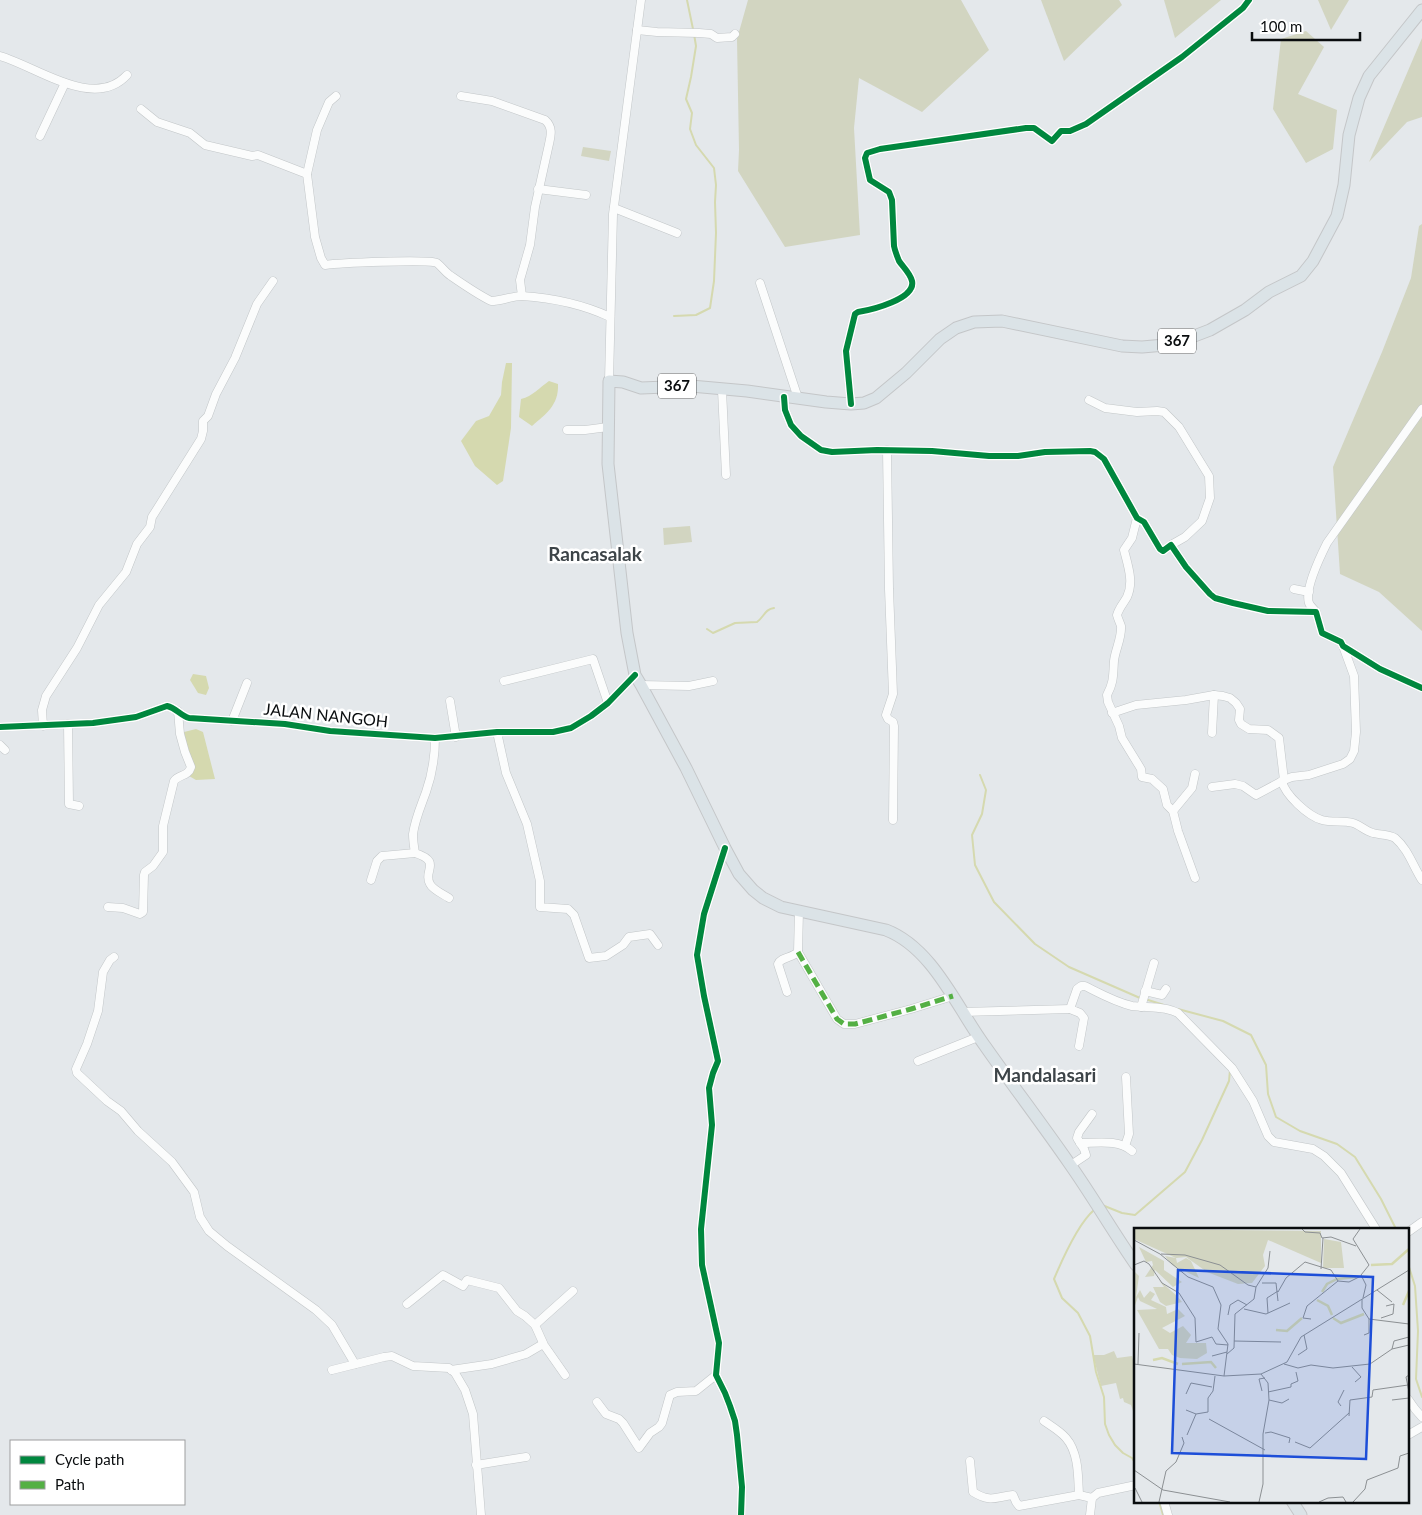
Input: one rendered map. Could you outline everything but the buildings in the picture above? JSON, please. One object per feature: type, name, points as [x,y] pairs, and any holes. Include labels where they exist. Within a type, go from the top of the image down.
[{"type":"main road","name":"367","points":[[609,381],[623,382],[641,388],[691,386],[722,395],[747,391],[826,402],[864,403],[876,398],[906,373],[940,339],[956,328],[974,322],[1002,322],[1122,346],[1142,347],[1189,338],[1210,330],[1245,310],[1269,292],[1301,276],[1313,261],[1337,216],[1344,185],[1349,135],[1364,86],[1422,10]]},
{"type":"main road","points":[[609,381],[608,464],[627,633],[638,680],[686,768],[725,848],[740,874],[753,890],[763,898],[781,907],[886,930],[900,937],[917,951],[934,968],[978,1037],[1071,1165],[1134,1262]]},
{"type":"main road","points":[[1293,1502],[1302,1515]]},
{"type":"street","points":[[609,381],[614,208],[641,0]]},
{"type":"street","points":[[851,404],[846,351],[854,314],[882,307],[897,300],[906,294],[911,288],[912,283],[910,275],[899,260],[894,246],[892,200],[888,192],[870,180],[865,158],[867,153],[880,149],[1026,128],[1034,128],[1052,141],[1061,131],[1070,131],[1086,124],[1182,57],[1243,8],[1249,0]]},
{"type":"street","points":[[637,30],[699,32],[711,34],[717,38],[732,37],[735,34]]},
{"type":"street","points":[[0,56],[12,59],[75,87],[94,89],[110,87],[120,83],[127,75]]},
{"type":"street","points":[[40,136],[65,83]]},
{"type":"street","points":[[336,96],[329,102],[317,130],[307,174],[315,236],[325,265],[406,261],[433,262],[491,302],[522,296],[548,298],[591,308],[610,317]]},
{"type":"street","points":[[461,96],[492,101],[531,114],[548,123],[551,133],[538,190],[530,245],[520,280],[522,296]]},
{"type":"street","points":[[141,109],[158,122],[190,133],[211,147],[252,156],[258,155],[307,174]]},
{"type":"street","points":[[538,190],[586,195]]},
{"type":"street","points":[[614,208],[677,233]]},
{"type":"street","points":[[42,726],[42,710],[46,696],[77,648],[99,605],[126,572],[136,544],[150,527],[152,517],[201,439],[203,421],[208,416],[216,394],[235,358],[258,304],[273,281]]},
{"type":"street","points":[[760,283],[798,398]]},
{"type":"street","points":[[722,395],[726,475]]},
{"type":"street","points":[[784,397],[785,410],[791,425],[801,436],[821,450],[832,452],[887,450],[1018,456],[1045,452],[1095,452],[1104,459],[1137,518],[1144,522],[1161,551],[1165,550],[1185,537],[1202,520],[1210,498],[1209,476],[1179,427],[1164,412],[1137,412],[1105,408],[1089,400]]},
{"type":"street","points":[[1212,787],[1235,784],[1243,786],[1256,795],[1283,780],[1292,777],[1309,776],[1347,762],[1352,755],[1356,732],[1354,676],[1342,642],[1322,633],[1316,612],[1310,604],[1309,586],[1327,543],[1422,409]]},
{"type":"street","points":[[567,430],[608,427]]},
{"type":"street","points":[[887,450],[893,694],[886,715],[888,720],[893,722],[895,738],[893,820]]},
{"type":"street","points":[[1137,518],[1132,538],[1124,550],[1130,579],[1127,596],[1117,615],[1121,631],[1114,661],[1115,671],[1111,688],[1107,695],[1122,738],[1141,769],[1142,777],[1152,779],[1160,784],[1163,789],[1167,806],[1173,811],[1195,878]]},
{"type":"street","points":[[1172,545],[1186,567],[1215,598],[1268,611],[1316,612]]},
{"type":"street","points":[[1294,589],[1309,592]]},
{"type":"street","points":[[1343,646],[1380,669],[1422,688]]},
{"type":"street","points":[[504,681],[593,659],[608,703]]},
{"type":"street","points":[[638,680],[689,686],[713,681]]},
{"type":"street","name":"JALAN NANGOH","points":[[0,727],[93,723],[136,717],[167,706],[189,718],[285,724],[345,733],[435,738],[497,732],[543,732],[565,730],[586,719],[638,680]]},
{"type":"street","points":[[232,721],[247,683]]},
{"type":"street","points":[[1112,713],[1136,705],[1214,695],[1230,698],[1236,702],[1240,709],[1239,720],[1242,724],[1250,729],[1268,730],[1279,738],[1283,787],[1307,812],[1328,821],[1351,822],[1366,831],[1394,838],[1410,856],[1422,880]]},
{"type":"street","points":[[1212,733],[1214,695]]},
{"type":"street","points":[[450,701],[456,736]]},
{"type":"street","points":[[108,907],[123,908],[140,914],[143,912],[144,875],[145,872],[154,866],[164,852],[163,826],[174,781],[176,778],[184,776],[191,767],[180,734],[178,711]]},
{"type":"street","points":[[68,724],[69,804],[78,806]]},
{"type":"street","points":[[497,732],[506,773],[527,824],[541,887],[540,907],[568,909],[571,911],[589,958],[606,956],[623,945],[629,937],[633,936],[650,934],[658,945]]},
{"type":"street","points":[[415,853],[413,834],[418,812],[431,775],[435,738]]},
{"type":"street","points":[[1173,811],[1192,788],[1195,774]]},
{"type":"street","points":[[725,848],[704,914],[697,955],[718,1061],[709,1088],[712,1125],[701,1229],[702,1265],[719,1343],[716,1375],[735,1421],[742,1487],[741,1515]]},
{"type":"street","points":[[371,880],[377,861],[382,856],[415,853],[427,858],[429,861],[428,880],[430,885],[449,898]]},
{"type":"street","points":[[787,992],[778,961],[795,956],[798,952],[799,911]]},
{"type":"street","points":[[798,952],[837,1019],[844,1024],[864,1022],[953,996]]},
{"type":"street","points":[[114,957],[103,972],[98,1011],[76,1069],[77,1073],[107,1101],[121,1110],[138,1131],[172,1162],[194,1192],[200,1217],[209,1231],[316,1310],[332,1326],[355,1364]]},
{"type":"street","points":[[1141,1004],[1154,963]]},
{"type":"street","points":[[1070,1009],[1077,989],[1083,986],[1114,1001],[1175,1011],[1232,1068],[1253,1101],[1268,1136],[1274,1142],[1313,1148],[1324,1156],[1341,1173],[1375,1228]]},
{"type":"street","points":[[1145,992],[1162,995],[1166,989]]},
{"type":"street","points":[[962,1012],[1070,1009],[1080,1013],[1084,1018],[1078,1046]]},
{"type":"street","points":[[918,1061],[978,1037]]},
{"type":"street","points":[[1124,1146],[1129,1134],[1126,1077]]},
{"type":"street","points":[[1071,1165],[1086,1155],[1077,1138],[1092,1114]]},
{"type":"street","points":[[1080,1143],[1109,1143],[1124,1146],[1132,1151]]},
{"type":"street","points":[[1410,1230],[1422,1222]]},
{"type":"street","points":[[407,1304],[443,1275],[462,1286],[467,1280],[499,1288],[517,1311],[535,1325],[543,1344],[565,1375]]},
{"type":"street","points":[[535,1325],[573,1291]]},
{"type":"street","points":[[451,1370],[492,1364],[526,1354],[543,1344]]},
{"type":"street","points":[[332,1370],[392,1356],[413,1366],[423,1368],[439,1366],[455,1373],[473,1414],[481,1515]]},
{"type":"street","points":[[597,1402],[606,1414],[623,1423],[639,1448],[650,1433],[662,1423],[670,1395],[674,1392],[696,1391],[716,1375]]},
{"type":"street","points":[[1410,1402],[1422,1417]]},
{"type":"street","points":[[1044,1421],[1066,1437],[1074,1450],[1079,1496]]},
{"type":"street","points":[[1410,1435],[1422,1427]]},
{"type":"street","points":[[476,1465],[526,1457]]},
{"type":"street","points":[[970,1461],[973,1492],[985,1498],[995,1499],[1013,1495],[1019,1506],[1079,1496],[1092,1498]]},
{"type":"street","points":[[1090,1515],[1092,1498],[1098,1493],[1134,1485]]},
{"type":"street","points":[[1164,1502],[1168,1515]]},
{"type":"shaded area","points":[[748,0],[961,0],[989,50],[922,112],[859,78],[854,128],[860,235],[785,247],[738,171],[737,39]]},
{"type":"shaded area","points":[[1041,0],[1119,0],[1122,5],[1064,61]]},
{"type":"shaded area","points":[[1164,0],[1221,0],[1175,38]]},
{"type":"shaded area","points":[[1318,0],[1349,0],[1331,30]]},
{"type":"shaded area","points":[[1306,31],[1324,47],[1298,94],[1337,110],[1333,149],[1306,163],[1273,109],[1281,39]]},
{"type":"shaded area","points":[[1422,38],[1422,117],[1407,122],[1369,162]]},
{"type":"shaded area","points":[[583,147],[611,151],[609,161],[581,156]]},
{"type":"shaded area","points":[[1422,224],[1422,631],[1379,592],[1340,574],[1333,467],[1411,278],[1419,226]]},
{"type":"shaded area","points":[[506,363],[512,363],[511,428],[503,481],[497,485],[475,466],[461,441],[476,421],[489,416],[501,395]]},
{"type":"shaded area","points":[[549,381],[558,384],[556,398],[551,408],[532,426],[519,417],[521,399],[532,394]]},
{"type":"shaded area","points":[[690,526],[692,542],[664,545],[663,528]]},
{"type":"shaded area","points":[[193,674],[206,676],[209,688],[206,695],[198,693],[190,680]]},
{"type":"shaded area","points":[[196,729],[203,732],[215,779],[196,780],[189,776],[188,751],[184,732]]},
{"type":"shaded area","points":[[1114,1351],[1117,1358],[1132,1356],[1134,1364],[1133,1411],[1131,1405],[1124,1402],[1123,1398],[1120,1399],[1116,1383],[1101,1386],[1093,1355],[1104,1355]]},
{"type":"waterway","points":[[687,0],[693,29]]},
{"type":"waterway","points":[[674,316],[696,315],[710,308],[714,281],[716,233],[714,168],[696,145],[690,129],[692,113],[686,99],[696,46],[694,34]]},
{"type":"waterway","points":[[707,629],[713,633],[735,623],[757,622],[774,608]]},
{"type":"waterway","points":[[980,775],[986,790],[982,814],[972,835],[975,865],[994,902],[1035,944],[1069,967],[1140,998]]},
{"type":"waterway","points":[[1145,999],[1164,1005]]},
{"type":"waterway","points":[[1178,1009],[1223,1021],[1251,1035],[1266,1065],[1268,1094],[1276,1117],[1300,1131],[1337,1144],[1355,1157],[1381,1199],[1396,1228]]},
{"type":"waterway","points":[[1102,1205],[1122,1213],[1135,1215],[1185,1172],[1229,1081],[1230,1070]]},
{"type":"waterway","points":[[1094,1210],[1077,1233],[1054,1279],[1062,1298],[1078,1313],[1090,1336],[1096,1372],[1104,1397],[1105,1424],[1109,1435],[1115,1445],[1134,1461]]},
{"type":"waterway","points":[[1410,1270],[1415,1286],[1418,1331],[1416,1379],[1422,1397]]},
{"type":"waterway","points":[[1134,1461],[1134,1474]]},
{"type":"waterway","points":[[1159,1502],[1163,1515]]},
{"type":"marked path","points":[[798,952],[837,1019],[844,1024],[855,1024],[953,996]]},
{"type":"cycle path","points":[[851,404],[846,351],[855,314],[882,306],[900,298],[907,293],[912,281],[899,261],[894,248],[892,200],[889,192],[870,180],[865,158],[867,153],[880,149],[1026,128],[1034,128],[1052,141],[1061,131],[1070,131],[1086,124],[1182,57],[1243,8],[1249,0]]},
{"type":"cycle path","points":[[784,397],[785,410],[791,425],[801,436],[821,450],[832,452],[877,450],[932,451],[989,456],[1018,456],[1045,452],[1095,452],[1104,459],[1137,518],[1144,522],[1160,549],[1163,551],[1171,545],[1186,567],[1215,598],[1268,611],[1316,612],[1322,633],[1341,642],[1343,646],[1380,669],[1422,688]]},
{"type":"cycle path","points":[[0,727],[93,723],[136,717],[167,706],[189,718],[285,724],[330,731],[435,738],[497,732],[553,732],[571,728],[591,716],[608,703],[635,675]]},
{"type":"cycle path","points":[[725,848],[704,914],[697,955],[718,1061],[709,1088],[712,1125],[701,1229],[702,1265],[719,1343],[716,1375],[730,1406],[737,1435],[742,1487],[741,1515]]},
{"type":"district","name":"Rancasalak","points":[[595,554]]},
{"type":"district","name":"Mandalasari","points":[[1045,1075]]}]
